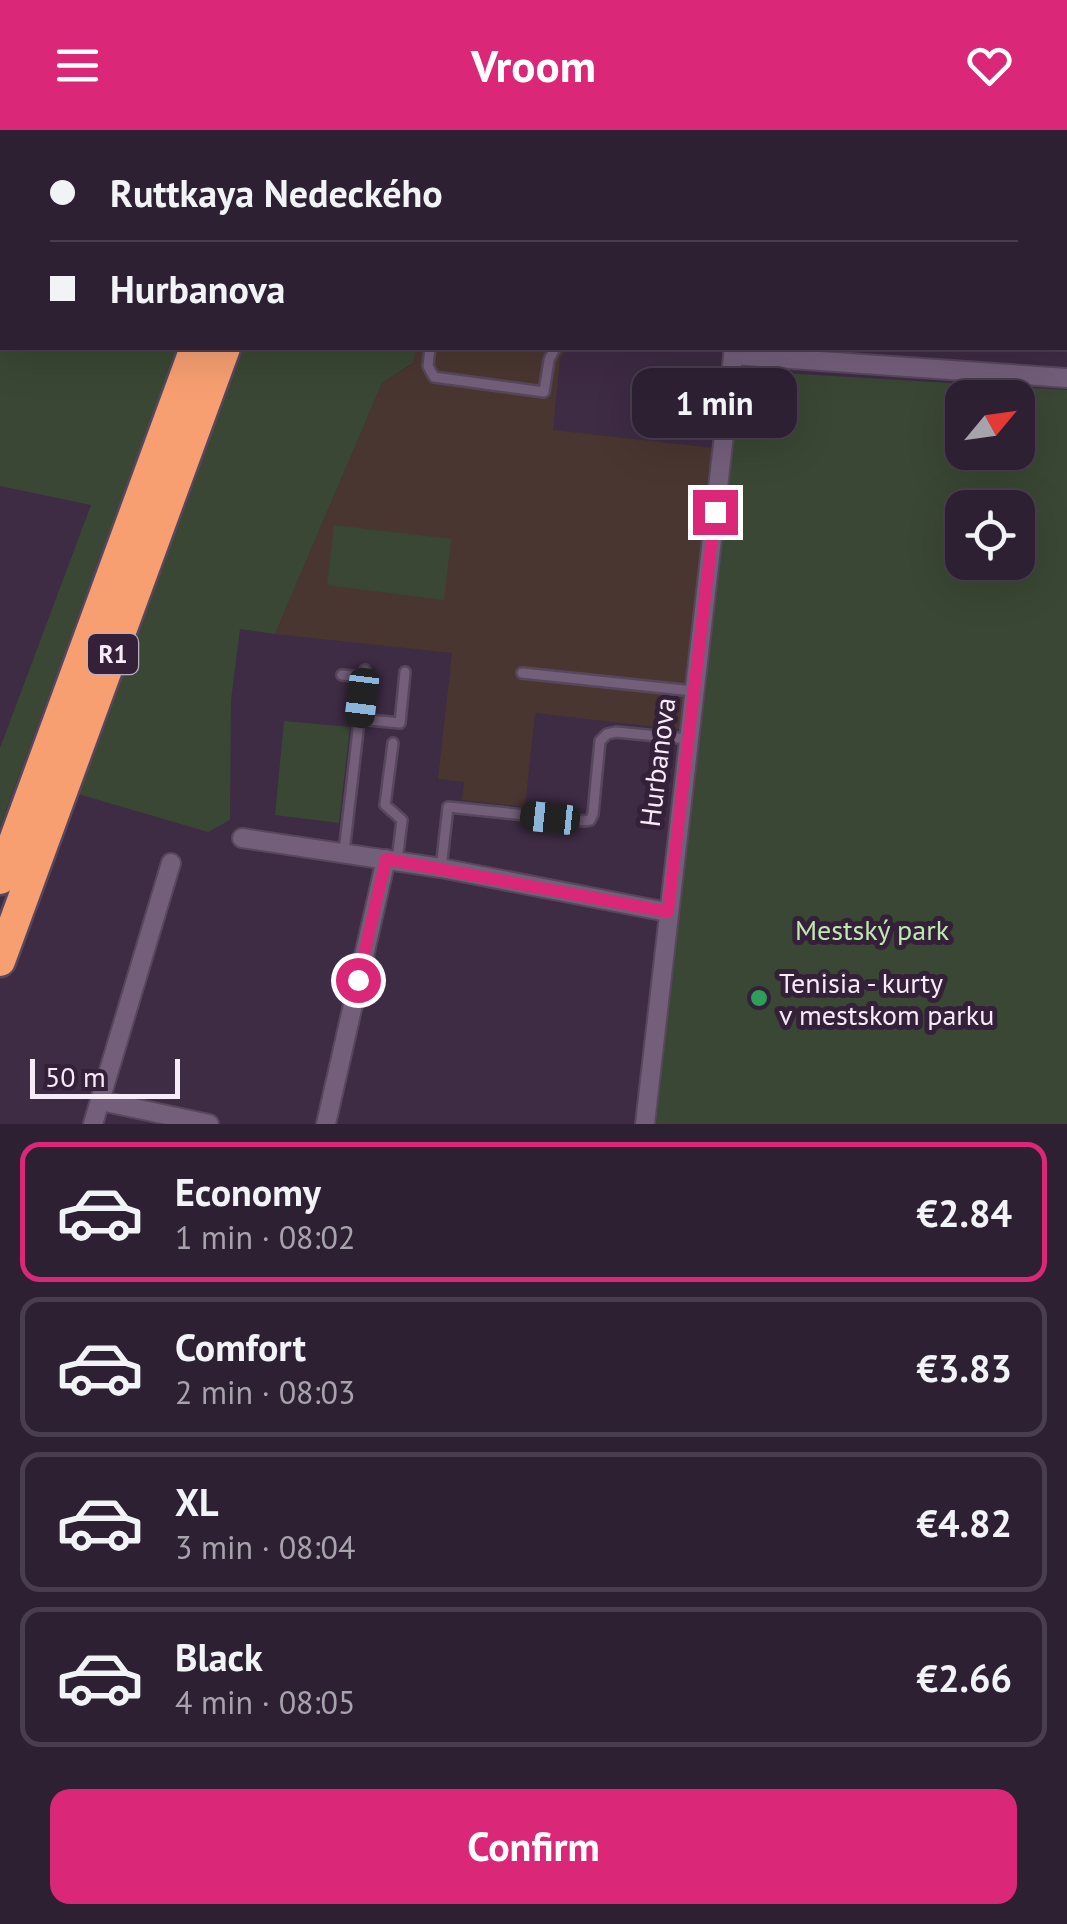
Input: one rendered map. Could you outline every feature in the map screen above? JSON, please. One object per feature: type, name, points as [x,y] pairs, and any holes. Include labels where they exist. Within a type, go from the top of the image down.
[{"type":"highway","name":"R1","points":[[0,879],[194,350]]},
{"type":"highway","name":"R1","points":[[0,961],[224,350]]},
{"type":"street","points":[[734,351],[1067,378]]},
{"type":"street","name":"Hurbanova","points":[[645,1124],[734,351]]},
{"type":"street","points":[[242,838],[440,868],[668,912]]},
{"type":"street","points":[[326,1124],[392,860]]},
{"type":"street","points":[[93,1124],[172,863]]},
{"type":"street","points":[[101,1101],[209,1124]]},
{"type":"lane","points":[[430,350],[428,366],[434,376],[544,392],[554,350]]},
{"type":"lane","points":[[359,719],[400,723],[405,672]]},
{"type":"lane","points":[[342,675],[364,673],[344,852]]},
{"type":"lane","points":[[522,673],[693,692]]},
{"type":"lane","points":[[440,868],[448,807],[590,820],[600,741],[607,734],[688,739]]},
{"type":"lane","points":[[392,860],[402,820],[385,805],[393,743]]},
{"type":"shaded area","points":[[416,350],[566,350],[560,359],[553,430],[731,450],[701,732],[535,713],[525,807],[462,800],[464,782],[438,779],[452,653],[275,634],[382,383],[413,364]]},
{"type":"green space","points":[[0,350],[176,350],[0,827],[0,748],[91,505],[0,486]]},
{"type":"green space","points":[[240,350],[416,350],[413,363],[382,383],[275,634],[240,629],[231,700],[230,820],[208,832],[78,794]]},
{"type":"green space","name":"Mestský park","points":[[765,372],[945,383],[945,470],[1035,470],[1035,388],[1067,390],[1067,1124],[656,1124],[739,389],[746,377]]},
{"type":"green space","points":[[334,525],[451,539],[444,600],[327,585]]},
{"type":"green space","points":[[284,721],[350,727],[339,823],[275,815]]},
{"type":"place","name":"Tenisia - kurty v mestskom parku","points":[[759,998]]},
{"type":"route","points":[[358,980],[386,859],[668,912],[715,512]]}]
